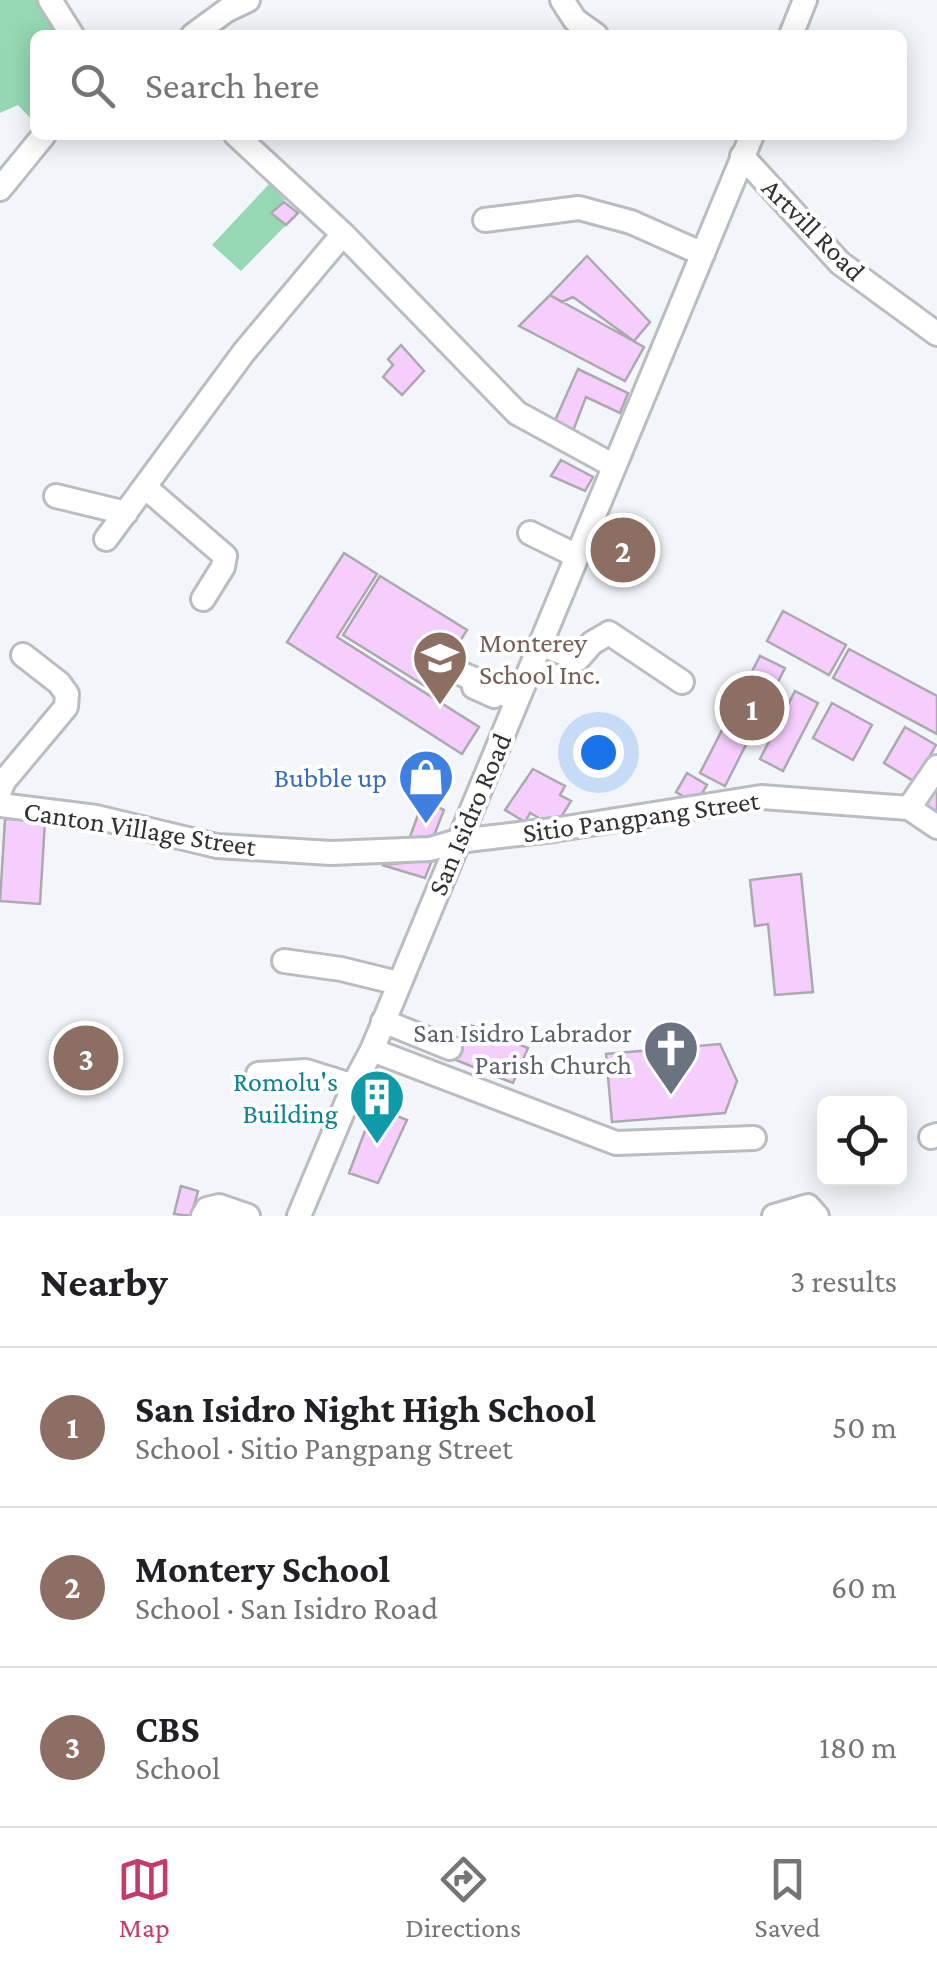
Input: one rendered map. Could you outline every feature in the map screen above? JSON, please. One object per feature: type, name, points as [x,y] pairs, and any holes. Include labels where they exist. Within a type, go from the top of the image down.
[{"type":"street","points":[[50,0],[69,30]]},
{"type":"street","points":[[562,0],[574,20],[589,30]]},
{"type":"street","points":[[793,30],[805,0]]},
{"type":"street","points":[[199,30],[232,3]]},
{"type":"street","points":[[0,190],[40,140]]},
{"type":"street","points":[[241,140],[343,234],[517,412],[614,466]]},
{"type":"street","name":"San Isidro Road","points":[[299,1216],[458,840],[508,696],[540,644],[747,146]]},
{"type":"street","name":"Artvill Road","points":[[747,146],[840,263],[937,334]]},
{"type":"street","points":[[486,220],[578,208],[630,222],[703,254]]},
{"type":"street","points":[[106,538],[244,352],[343,234]]},
{"type":"street","points":[[144,486],[226,556],[203,598]]},
{"type":"street","points":[[56,496],[126,512]]},
{"type":"street","points":[[530,533],[577,556]]},
{"type":"street","points":[[540,644],[578,659],[592,642],[610,633],[682,682]]},
{"type":"street","points":[[0,791],[66,707],[67,694],[59,683],[23,655]]},
{"type":"street","points":[[468,677],[481,676],[496,682],[508,696]]},
{"type":"street","points":[[909,808],[937,767]]},
{"type":"street","name":"Sitio Pangpang Street","points":[[458,840],[554,830],[761,797],[909,808],[937,827]]},
{"type":"street","name":"Canton Village Street","points":[[0,805],[96,817],[217,846],[331,853],[402,851],[458,840]]},
{"type":"street","points":[[284,961],[398,983]]},
{"type":"street","points":[[383,1021],[450,1048]]},
{"type":"street","points":[[372,1050],[616,1143],[754,1138]]},
{"type":"street","points":[[258,1074],[306,1071],[354,1086]]},
{"type":"street","points":[[203,1216],[207,1208],[219,1206],[247,1216]]},
{"type":"street","points":[[774,1216],[808,1206],[817,1216]]},
{"type":"green space","points":[[0,0],[44,0],[62,30],[30,30],[30,118],[18,105],[0,113]]},
{"type":"green space","points":[[270,183],[285,200],[271,213],[286,225],[241,271],[212,245]]},
{"type":"building","points":[[284,202],[298,213],[286,225],[271,213]]},
{"type":"building","points":[[587,256],[650,322],[634,341],[573,297],[562,302],[550,295]]},
{"type":"building","points":[[550,295],[644,347],[625,381],[519,326]]},
{"type":"building","points":[[401,345],[424,371],[402,395],[383,377],[393,365],[388,359]]},
{"type":"building","points":[[578,369],[628,393],[620,413],[586,397],[573,431],[553,425]]},
{"type":"building","points":[[561,460],[593,477],[585,491],[551,476]]},
{"type":"building","points":[[606,522],[656,545],[640,578],[590,555]]},
{"type":"building","points":[[344,553],[377,574],[337,637],[479,727],[462,754],[287,642]]},
{"type":"building","points":[[380,576],[467,630],[430,689],[343,635]]},
{"type":"building","points":[[783,611],[846,645],[829,675],[767,641]]},
{"type":"building","points":[[849,649],[937,696],[937,734],[833,678]]},
{"type":"building","points":[[760,656],[785,668],[725,786],[700,773]]},
{"type":"building","points":[[795,691],[818,703],[783,771],[760,759]]},
{"type":"building","points":[[832,703],[872,725],[853,760],[813,738]]},
{"type":"building","points":[[905,727],[936,745],[915,782],[884,763]]},
{"type":"building","points":[[533,769],[565,786],[560,795],[571,801],[555,827],[530,813],[525,822],[505,810]]},
{"type":"building","points":[[687,773],[707,785],[696,804],[676,792]]},
{"type":"building","points":[[937,784],[937,818],[922,808]]},
{"type":"building","name":"Bubble up","points":[[423,801],[444,810],[431,843],[407,845]]},
{"type":"building","points":[[5,819],[45,821],[40,904],[0,901]]},
{"type":"building","points":[[432,860],[425,878],[382,865]]},
{"type":"building","points":[[801,874],[813,992],[775,995],[768,924],[755,926],[750,880]]},
{"type":"building","points":[[470,1025],[528,1048],[513,1083],[456,1060]]},
{"type":"building","name":"San Isidro Labrador Parish Church","points":[[720,1044],[737,1081],[725,1113],[612,1122],[606,1054]]},
{"type":"building","name":"Romolu's Building","points":[[374,1107],[407,1120],[378,1183],[349,1173]]},
{"type":"building","points":[[181,1186],[198,1191],[191,1216],[174,1214]]},
{"type":"place","name":"Montery School","points":[[623,550]]},
{"type":"place","name":"Monterey School Inc.","points":[[440,707]]},
{"type":"place","name":"San Isidro Night High School","points":[[752,708]]},
{"type":"place","name":"Bubble up","points":[[426,826]]},
{"type":"place","name":"CBS","points":[[86,1058]]},
{"type":"place","name":"San Isidro Labrador Parish Church","points":[[671,1097]]},
{"type":"place","name":"Romolu's Building","points":[[377,1146]]}]
